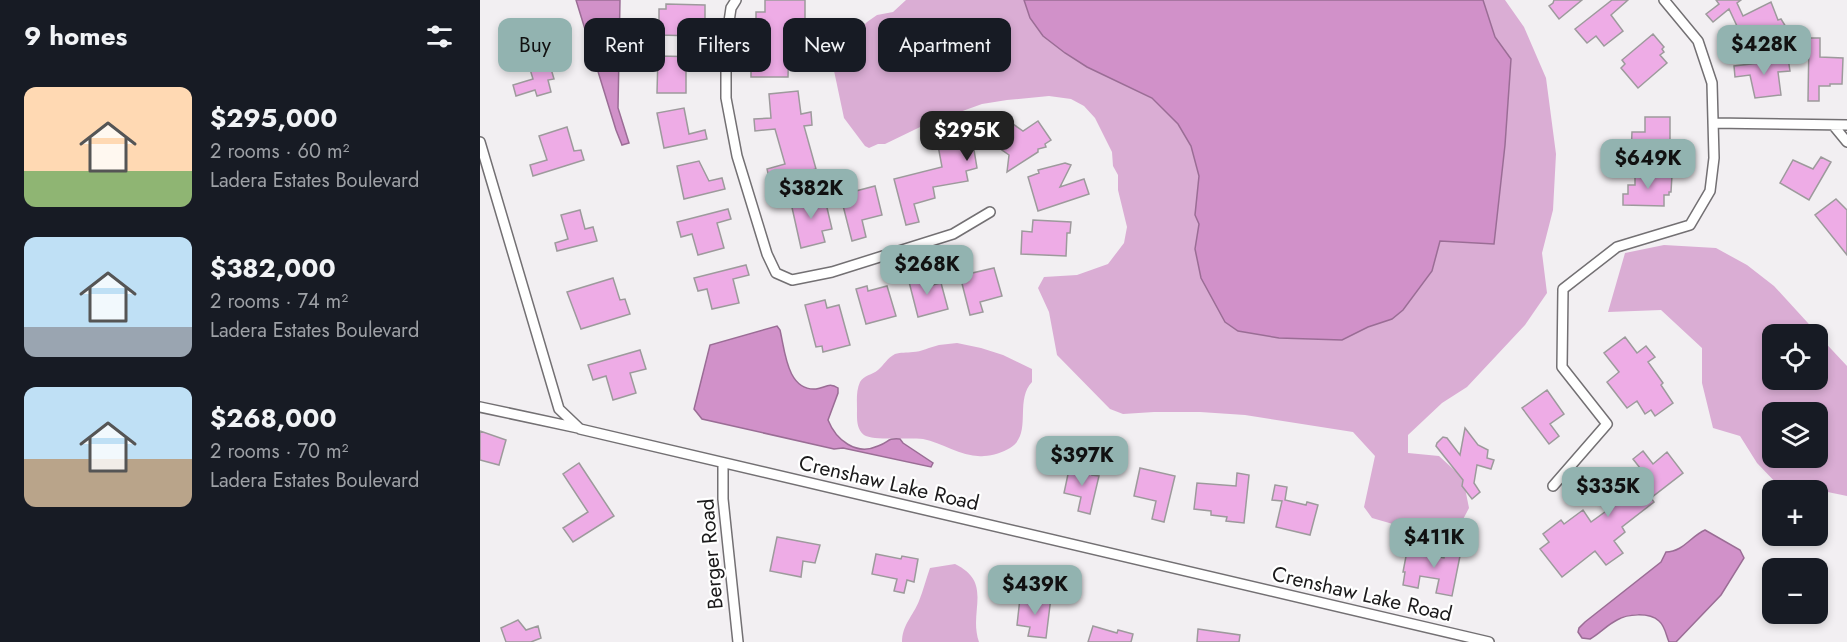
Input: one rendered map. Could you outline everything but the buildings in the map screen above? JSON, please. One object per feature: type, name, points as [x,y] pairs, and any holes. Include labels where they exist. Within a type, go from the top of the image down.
[{"type":"street","points":[[736,0],[731,8],[726,42],[726,98],[736,156],[767,254],[776,273],[792,280],[832,272],[953,234],[990,212]]},
{"type":"street","points":[[1553,486],[1607,424],[1562,367],[1563,288],[1617,247],[1690,225],[1710,191],[1714,158],[1712,83],[1698,41],[1665,0]]},
{"type":"street","points":[[1713,123],[1847,125]]},
{"type":"street","points":[[1833,125],[1847,142]]},
{"type":"street","points":[[480,142],[559,409],[580,429]]},
{"type":"street","name":"Crenshaw Lake Road","points":[[480,406],[1489,642]]},
{"type":"street","name":"Berger Road","points":[[723,463],[723,499],[738,642]]},
{"type":"shaded area","points":[[576,0],[620,0],[620,18],[584,18],[584,26]]},
{"type":"shaded area","points":[[906,0],[1024,0],[1065,53],[1087,67],[1152,98],[1178,124],[1191,146],[1199,176],[1195,215],[1199,224],[1195,249],[1216,305],[1225,322],[1238,331],[1279,338],[1342,340],[1368,327],[1392,319],[1403,310],[1432,271],[1440,241],[1494,244],[1505,145],[1511,59],[1495,38],[1483,0],[1505,0],[1524,27],[1546,78],[1556,154],[1553,210],[1542,253],[1547,293],[1525,325],[1467,387],[1442,403],[1408,435],[1408,453],[1439,456],[1463,478],[1469,508],[1458,529],[1438,537],[1372,518],[1364,507],[1375,456],[1353,432],[1245,415],[1200,412],[1123,414],[1110,409],[1057,355],[1049,312],[1038,288],[1044,277],[1077,275],[1108,264],[1124,243],[1127,227],[1118,190],[1118,175],[1113,166],[1112,152],[1095,118],[1084,106],[1071,99],[1049,96],[1007,100],[947,114],[885,144],[869,148],[865,146],[844,118],[834,72],[866,72],[866,23],[877,15],[893,12]]},
{"type":"shaded area","points":[[1024,0],[1483,0],[1495,37],[1511,59],[1505,145],[1494,244],[1440,241],[1432,271],[1403,310],[1392,319],[1368,327],[1342,340],[1279,338],[1238,331],[1225,322],[1201,278],[1195,249],[1199,224],[1195,215],[1199,176],[1191,146],[1178,124],[1152,98],[1087,67],[1043,36],[1030,18]]},
{"type":"shaded area","points":[[598,72],[619,72],[618,108],[629,143],[622,145]]},
{"type":"shaded area","points":[[1664,245],[1716,248],[1747,265],[1774,286],[1809,324],[1762,324],[1762,390],[1828,390],[1828,346],[1847,366],[1847,496],[1828,492],[1828,480],[1773,480],[1757,463],[1740,436],[1713,428],[1702,383],[1702,348],[1661,310],[1608,312],[1625,253]]},
{"type":"shaded area","points":[[777,326],[789,368],[799,384],[806,388],[816,389],[829,385],[838,388],[828,420],[842,440],[855,447],[870,449],[892,439],[900,439],[933,463],[931,467],[843,448],[834,449],[702,419],[694,409],[710,345]]},
{"type":"shaded area","points":[[957,343],[1003,355],[1032,369],[1032,382],[1024,398],[1021,434],[1017,442],[998,454],[976,456],[923,439],[875,438],[861,433],[858,423],[857,399],[860,382],[866,376],[878,370],[895,354]]},
{"type":"shaded area","points":[[1705,530],[1740,550],[1744,558],[1721,595],[1676,642],[1669,642],[1664,628],[1655,618],[1638,615],[1626,616],[1617,620],[1590,639],[1582,638],[1578,632],[1585,622],[1661,562],[1666,552],[1682,547]]},
{"type":"shaded area","points":[[955,564],[967,572],[974,580],[977,589],[976,631],[979,642],[902,642],[902,636],[919,601],[930,568]]}]
